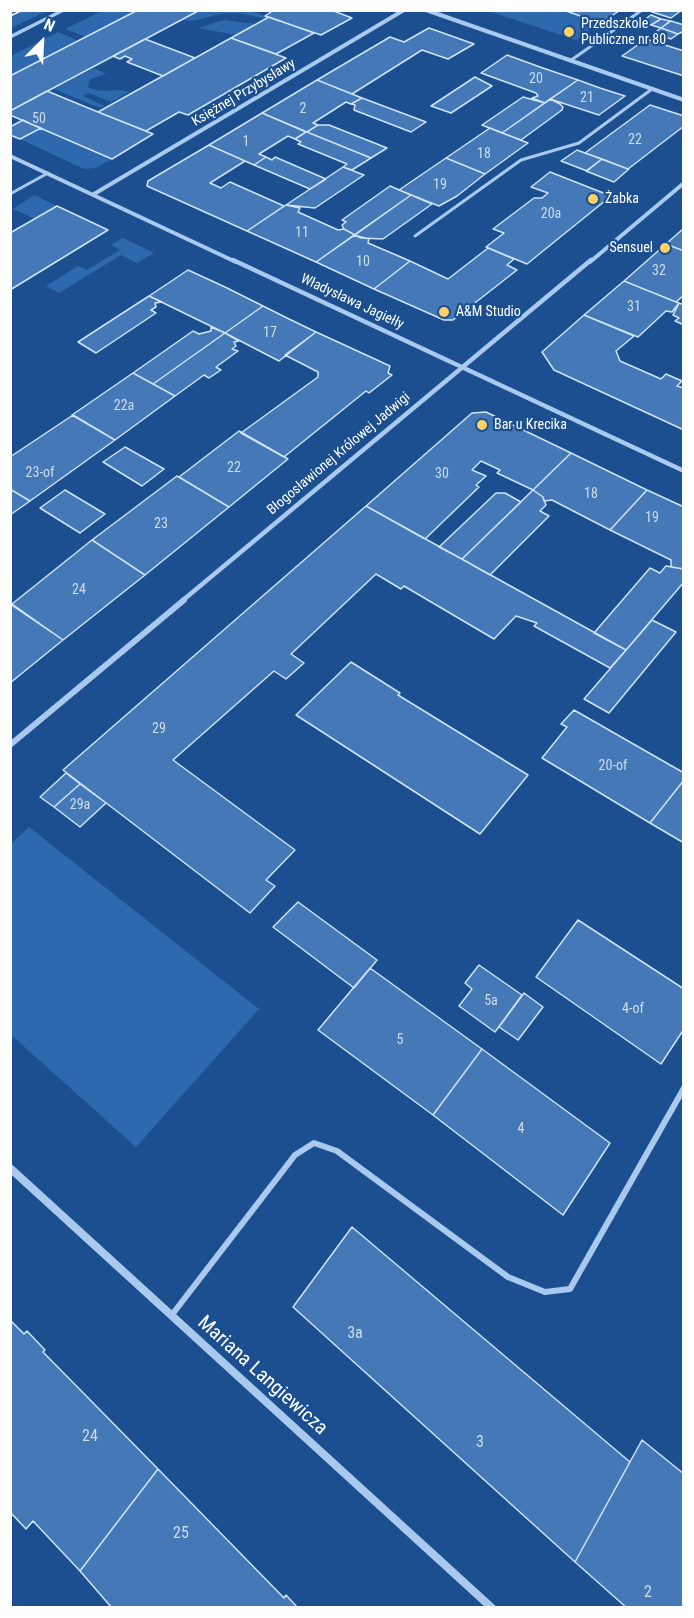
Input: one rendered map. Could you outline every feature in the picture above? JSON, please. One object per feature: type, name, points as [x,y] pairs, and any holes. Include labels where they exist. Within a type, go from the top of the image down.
[{"type":"street","points":[[10,37],[65,10]]},
{"type":"street","name":"Księżnej Przybysławy","points":[[94,195],[404,10]]},
{"type":"street","points":[[426,10],[684,100]]},
{"type":"street","name":"Władysława Jagiełły","points":[[10,156],[684,471]]},
{"type":"street","name":"Błogosławionej Królowej Jadwigi","points":[[10,745],[684,183]]},
{"type":"street","name":"Mariana Langiewicza","points":[[10,1168],[492,1608]]},
{"type":"lane","points":[[570,62],[642,10]]},
{"type":"lane","points":[[415,236],[521,160],[579,143],[652,89]]},
{"type":"lane","points":[[10,194],[48,173]]},
{"type":"lane","points":[[171,1316],[295,1155],[314,1143],[337,1151],[508,1277],[545,1292],[570,1289],[684,1088]]},
{"type":"shaded area","points":[[11,10],[47,10],[47,11],[11,28]]},
{"type":"shaded area","points":[[200,10],[251,11],[269,17],[265,19],[227,13],[197,20],[183,20]]},
{"type":"shaded area","points":[[102,11],[138,11],[86,37],[65,29]]},
{"type":"shaded area","name":"Przedszkole Publiczne nr 80","points":[[488,11],[563,11],[601,23],[576,40]]},
{"type":"shaded area","points":[[223,20],[256,24],[236,35],[198,28]]},
{"type":"shaded area","points":[[58,32],[79,41],[11,76],[11,56]]},
{"type":"shaded area","points":[[94,68],[106,74],[90,79],[88,87],[129,92],[111,102],[89,93],[83,96],[105,106],[100,108],[54,89]]},
{"type":"shaded area","points":[[41,128],[112,159],[95,168],[84,169],[20,139]]},
{"type":"shaded area","points":[[34,195],[57,206],[35,219],[13,209]]},
{"type":"shaded area","points":[[123,238],[154,253],[137,263],[121,255],[59,293],[46,286],[78,266],[87,270],[120,250],[111,245]]},
{"type":"shaded area","points":[[29,827],[259,1009],[136,1147],[11,1035],[11,844]]},
{"type":"building","points":[[138,10],[200,10],[10,111],[10,76]]},
{"type":"building","points":[[274,10],[331,10],[352,18],[321,35],[265,16]]},
{"type":"building","points":[[563,10],[619,10],[619,11],[601,23]]},
{"type":"building","points":[[654,10],[682,10],[671,18],[652,12]]},
{"type":"building","points":[[651,15],[661,19],[651,25],[641,22]]},
{"type":"building","points":[[269,17],[314,33],[276,54],[231,38]]},
{"type":"building","points":[[661,19],[670,21],[661,28],[651,25]]},
{"type":"building","points":[[671,21],[684,25],[684,31],[678,34],[661,28]]},
{"type":"building","points":[[429,28],[474,44],[448,59],[422,50],[352,94],[317,80],[390,37],[404,42]]},
{"type":"building","points":[[661,28],[678,34],[671,39],[654,33]]},
{"type":"building","points":[[231,38],[286,58],[188,115],[179,112],[146,131],[98,112]]},
{"type":"building","points":[[145,39],[195,58],[163,76],[127,62],[132,59],[125,56],[120,59],[113,56]]},
{"type":"building","points":[[646,39],[684,51],[684,76],[622,56]]},
{"type":"building","points":[[507,55],[578,80],[545,103],[532,98],[538,96],[536,93],[481,73]]},
{"type":"building","points":[[475,77],[492,86],[451,113],[431,106]]},
{"type":"building","points":[[317,80],[362,98],[351,104],[346,102],[313,123],[318,125],[307,132],[262,113]]},
{"type":"building","points":[[578,80],[625,96],[599,115],[550,99]]},
{"type":"building","points":[[47,91],[153,134],[112,159],[10,115],[10,111]]},
{"type":"building","points":[[523,97],[545,103],[502,133],[482,125]]},
{"type":"building","points":[[362,98],[426,122],[411,132],[354,110],[355,105],[351,104]]},
{"type":"building","points":[[550,99],[560,104],[563,107],[562,110],[521,140],[502,133]]},
{"type":"building","points":[[650,105],[684,116],[684,126],[628,169],[585,153]]},
{"type":"building","points":[[262,113],[306,132],[295,139],[288,136],[259,154],[266,157],[254,165],[209,145]]},
{"type":"building","points":[[23,120],[41,128],[20,139],[10,135],[10,127]]},
{"type":"building","points":[[318,125],[329,125],[387,148],[371,158],[307,132]]},
{"type":"building","points":[[490,128],[528,143],[485,174],[446,158]]},
{"type":"building","points":[[306,132],[371,158],[352,170],[343,167],[347,164],[298,144],[301,142],[295,139]]},
{"type":"building","points":[[209,145],[245,161],[210,183],[221,188],[230,182],[284,206],[247,231],[147,186],[148,181]]},
{"type":"building","points":[[577,150],[602,159],[587,171],[561,161]]},
{"type":"building","points":[[266,157],[272,160],[275,157],[326,179],[310,189],[254,165]]},
{"type":"building","points":[[446,158],[485,174],[457,196],[439,206],[399,190]]},
{"type":"building","points":[[602,159],[629,169],[614,182],[586,171]]},
{"type":"building","points":[[343,167],[364,175],[315,208],[286,205]]},
{"type":"building","points":[[550,172],[611,196],[527,264],[486,247],[504,233],[493,229],[534,198],[542,198],[548,193],[531,187]]},
{"type":"building","points":[[390,186],[411,195],[355,235],[344,229],[342,225],[346,222],[342,220]]},
{"type":"building","points":[[411,195],[432,204],[383,239],[361,238],[354,235]]},
{"type":"building","points":[[286,205],[300,208],[298,212],[355,235],[316,262],[247,231]]},
{"type":"building","points":[[57,206],[108,230],[10,290],[10,233]]},
{"type":"building","points":[[684,228],[684,251],[666,244]]},
{"type":"building","points":[[354,235],[369,239],[368,243],[410,261],[374,289],[316,262]]},
{"type":"building","points":[[666,244],[684,251],[684,295],[676,302],[624,281]]},
{"type":"building","points":[[488,248],[514,259],[507,265],[517,270],[453,320],[444,320],[374,289],[410,261],[448,279]]},
{"type":"building","points":[[188,270],[263,306],[225,333],[149,296]]},
{"type":"building","points":[[624,281],[679,303],[672,312],[666,311],[638,337],[584,315]]},
{"type":"building","points":[[149,296],[162,302],[155,303],[156,307],[151,310],[156,313],[96,353],[78,342]]},
{"type":"building","points":[[679,303],[684,305],[684,325],[675,321],[679,318],[673,315]]},
{"type":"building","points":[[263,306],[316,332],[279,361],[225,333]]},
{"type":"building","points":[[584,315],[634,336],[616,351],[620,361],[661,379],[666,374],[682,381],[677,386],[684,388],[684,430],[554,370],[542,352]]},
{"type":"building","points":[[211,327],[225,333],[153,384],[133,373],[193,331],[199,334],[211,331]]},
{"type":"building","points":[[316,332],[390,366],[388,373],[392,375],[369,393],[366,391],[284,457],[241,433],[318,377],[318,372],[285,355]]},
{"type":"building","points":[[225,333],[239,341],[234,342],[236,346],[232,349],[238,351],[216,367],[221,370],[209,378],[204,375],[175,396],[153,384]]},
{"type":"building","points":[[133,373],[175,396],[115,440],[72,415]]},
{"type":"building","points":[[486,412],[571,453],[533,490],[497,473],[500,470],[481,461],[472,470],[486,476],[476,485],[479,487],[425,539],[366,506],[472,413]]},
{"type":"building","points":[[73,415],[115,440],[30,501],[10,489],[10,457]]},
{"type":"building","points":[[239,431],[288,459],[229,507],[179,477]]},
{"type":"building","points":[[125,447],[164,469],[142,486],[103,462]]},
{"type":"building","points":[[571,453],[647,490],[610,530],[552,500],[544,501],[543,497],[533,490]]},
{"type":"building","points":[[177,476],[229,507],[145,575],[92,540]]},
{"type":"building","points":[[10,489],[30,501],[10,515]]},
{"type":"building","points":[[65,490],[105,514],[80,533],[40,508]]},
{"type":"building","points":[[533,490],[543,497],[546,505],[540,511],[549,516],[490,575],[462,559]]},
{"type":"building","points":[[647,490],[684,507],[684,569],[671,567],[671,560],[610,530]]},
{"type":"building","points":[[496,493],[505,493],[521,502],[462,559],[439,547]]},
{"type":"building","points":[[366,506],[626,650],[610,668],[534,626],[537,623],[516,616],[494,639],[404,586],[401,589],[376,574],[291,654],[304,663],[286,679],[274,671],[173,760],[295,850],[266,880],[275,886],[250,913],[63,770]]},
{"type":"building","points":[[92,540],[145,575],[63,640],[12,604]]},
{"type":"building","points":[[666,566],[684,569],[684,582],[626,650],[594,633],[650,568],[660,573]]},
{"type":"building","points":[[10,604],[63,640],[10,683]]},
{"type":"building","points":[[652,620],[676,632],[609,713],[584,699]]},
{"type":"building","points":[[351,662],[400,693],[398,695],[528,775],[480,834],[296,715]]},
{"type":"building","points":[[574,710],[684,773],[684,780],[650,823],[542,758],[567,727],[561,724]]},
{"type":"building","points":[[66,773],[80,784],[54,807],[40,797]]},
{"type":"building","points":[[684,780],[684,843],[650,823]]},
{"type":"building","points":[[80,784],[106,803],[80,827],[54,807]]},
{"type":"building","points":[[298,902],[377,960],[354,988],[273,927]]},
{"type":"building","points":[[578,920],[684,989],[684,1029],[661,1064],[536,977]]},
{"type":"building","points":[[479,965],[522,995],[495,1032],[459,1006],[472,989],[465,983]]},
{"type":"building","points":[[370,968],[482,1049],[433,1115],[318,1030]]},
{"type":"building","points":[[524,993],[543,1007],[518,1040],[499,1027]]},
{"type":"building","points":[[482,1049],[610,1143],[563,1215],[433,1115]]},
{"type":"building","points":[[352,1227],[630,1462],[575,1562],[293,1307]]},
{"type":"building","points":[[10,1320],[24,1334],[27,1331],[45,1350],[43,1352],[158,1469],[80,1571],[33,1521],[26,1529],[10,1512]]},
{"type":"building","points":[[642,1440],[684,1474],[684,1608],[627,1608],[575,1562]]},
{"type":"building","points":[[158,1469],[284,1598],[286,1595],[298,1608],[112,1608],[80,1571]]},
{"type":"tram line","points":[[10,16],[23,10]]},
{"type":"place","name":"Przedszkole Publiczne nr 80","points":[[569,32]]},
{"type":"place","name":"Żabka","points":[[593,199]]},
{"type":"place","name":"Sensuel","points":[[665,248]]},
{"type":"place","name":"A&M Studio","points":[[444,312]]},
{"type":"place","name":"Bar u Krecika","points":[[482,425]]}]
